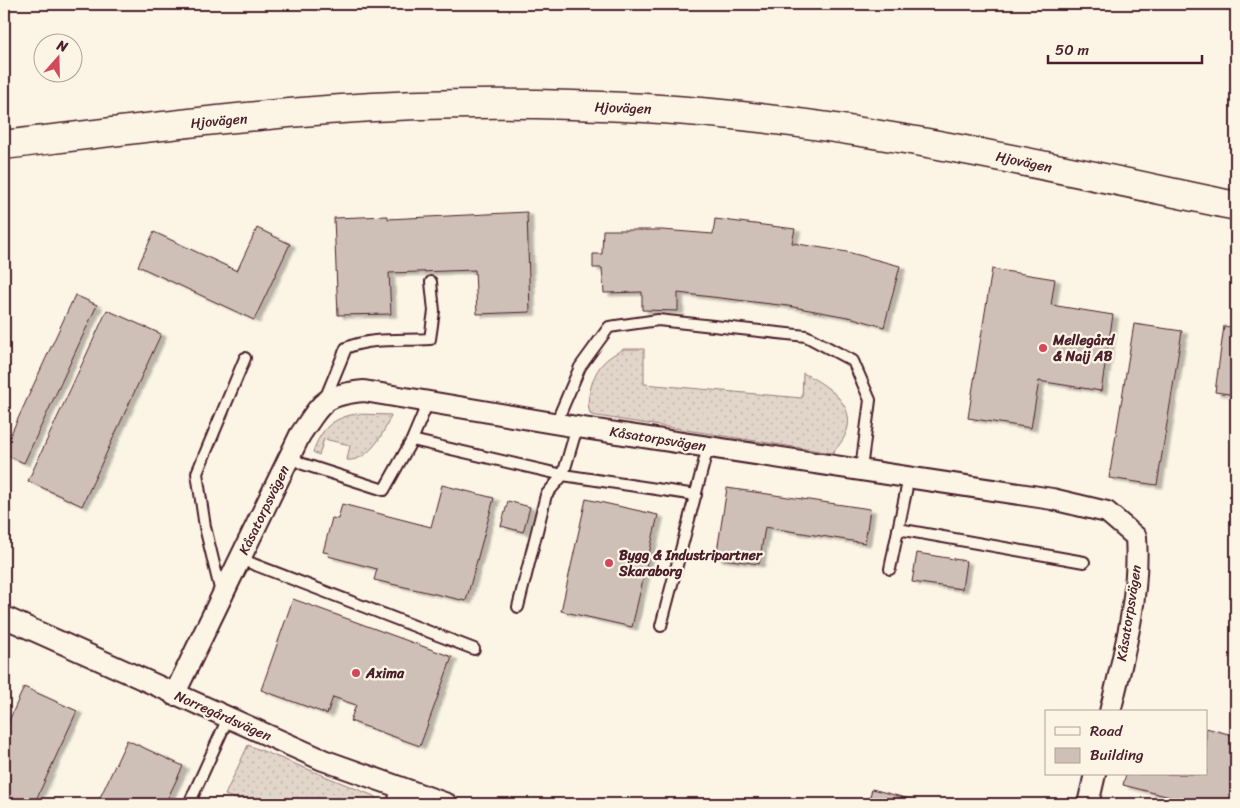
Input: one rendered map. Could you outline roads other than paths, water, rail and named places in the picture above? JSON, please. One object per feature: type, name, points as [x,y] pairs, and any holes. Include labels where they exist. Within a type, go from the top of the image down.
[{"type":"main road","name":"Hjovägen","points":[[4,145],[328,110],[472,103],[646,108],[821,125],[984,153],[1236,206]]},
{"type":"street","name":"Kåsatorpsvägen","points":[[174,695],[300,435],[324,400],[344,393],[364,391],[556,424],[1052,499],[1107,512],[1136,537],[1138,569],[1128,636],[1110,710]]},
{"type":"street","name":"Norregårdsvägen","points":[[4,617],[174,695],[323,760],[395,796],[445,804]]},
{"type":"street","points":[[1088,804],[1095,776]]},
{"type":"lane","points":[[324,400],[346,348],[356,344],[375,341],[430,339],[434,311],[431,282]]},
{"type":"lane","points":[[556,424],[580,367],[609,327],[658,320],[806,336],[853,361],[870,400],[861,469]]},
{"type":"lane","points":[[222,596],[205,527],[197,473],[244,358]]},
{"type":"lane","points":[[290,457],[303,464],[384,490],[412,440],[428,402]]},
{"type":"lane","points":[[518,607],[546,495],[563,475],[577,427]]},
{"type":"lane","points":[[412,440],[563,475],[696,496]]},
{"type":"lane","points":[[661,626],[708,447]]},
{"type":"lane","points":[[890,569],[909,477]]},
{"type":"lane","points":[[898,529],[1084,562]]},
{"type":"lane","points":[[240,559],[474,649]]},
{"type":"lane","points":[[189,804],[228,718]]},
{"type":"place","name":"Mellegård & Naij AB","points":[[1043,348]]},
{"type":"place","name":"Bygg & Industripartner Skaraborg","points":[[609,563]]},
{"type":"place","name":"Axima","points":[[356,673]]}]
